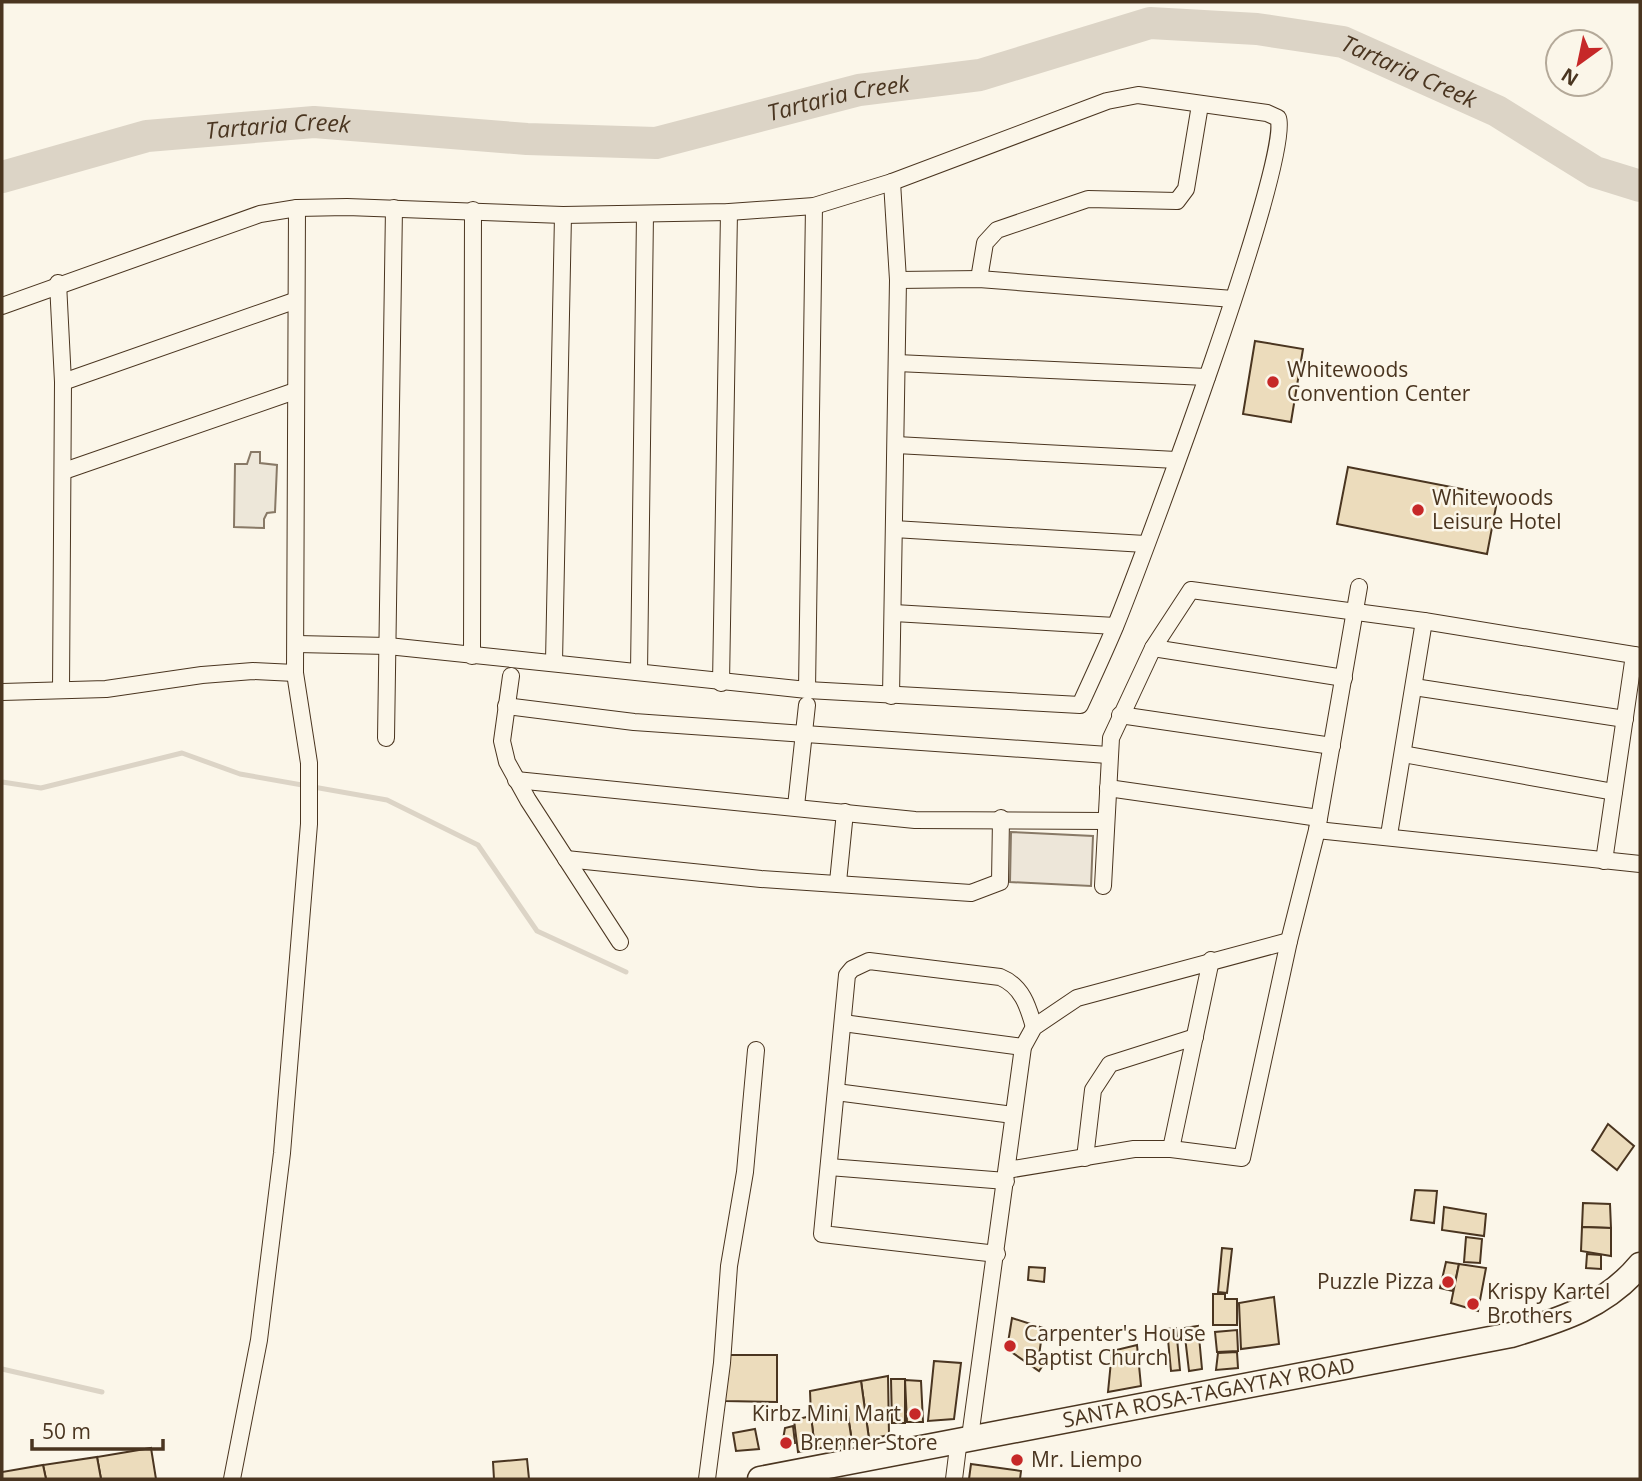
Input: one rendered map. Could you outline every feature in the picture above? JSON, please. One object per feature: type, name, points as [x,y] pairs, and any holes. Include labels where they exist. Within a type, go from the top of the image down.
[{"type":"main road","name":"SANTA ROSA-TAGAYTAY ROAD","points":[[760,1479],[832,1472],[965,1438],[1511,1335],[1553,1322],[1606,1299],[1640,1265]]},
{"type":"street","points":[[2,306],[260,214],[297,208],[473,210],[564,215],[729,212],[814,206],[892,182],[1107,101],[1138,94],[1267,113],[1280,123],[1264,205],[1207,377],[1115,626],[1080,705],[891,696],[807,697],[554,662],[388,646],[297,644]]},
{"type":"street","points":[[979,279],[985,243],[997,230],[1088,199],[1177,201],[1186,188],[1200,105]]},
{"type":"street","points":[[891,696],[898,279],[892,182]]},
{"type":"street","points":[[796,806],[807,697],[814,206]]},
{"type":"street","points":[[235,1475],[259,1340],[282,1153],[309,824],[309,763],[295,673],[294,301],[297,208]]},
{"type":"street","points":[[386,738],[394,208]]},
{"type":"street","points":[[472,656],[473,210]]},
{"type":"street","points":[[721,683],[729,212]]},
{"type":"street","points":[[639,672],[645,214]]},
{"type":"street","points":[[554,662],[564,215]]},
{"type":"street","points":[[898,279],[979,279],[1233,299]]},
{"type":"street","points":[[58,284],[64,471],[61,690]]},
{"type":"street","points":[[63,382],[294,301]]},
{"type":"street","points":[[897,363],[1207,377]]},
{"type":"street","points":[[64,471],[295,391]]},
{"type":"street","points":[[896,444],[1176,460]]},
{"type":"street","points":[[894,529],[1145,544]]},
{"type":"street","points":[[829,1167],[1006,1176],[1135,1149],[1171,1149],[1242,1158],[1289,941],[1318,824],[1359,587]]},
{"type":"street","points":[[1103,886],[1108,755],[1120,715],[1153,648],[1191,590],[1424,621],[1637,655],[1604,861]]},
{"type":"street","points":[[894,613],[1115,626]]},
{"type":"street","points":[[1390,835],[1424,621]]},
{"type":"street","points":[[1153,648],[1344,678]]},
{"type":"street","points":[[2,692],[106,689],[202,675],[295,673]]},
{"type":"street","points":[[510,676],[503,750],[516,780],[620,942]]},
{"type":"street","points":[[1415,687],[1625,719]]},
{"type":"street","points":[[506,706],[635,722],[1108,755]]},
{"type":"street","points":[[1120,715],[1332,746]]},
{"type":"street","points":[[1403,754],[1614,792]]},
{"type":"street","points":[[516,780],[915,820],[1001,818],[1105,821]]},
{"type":"street","points":[[1108,788],[1390,835],[1640,864]]},
{"type":"street","points":[[838,882],[845,812]]},
{"type":"street","points":[[566,859],[748,877],[971,893],[1000,881],[1001,818]]},
{"type":"street","points":[[954,1479],[965,1438],[997,1254],[1023,1047],[1034,1027],[1077,998],[1289,941]]},
{"type":"street","points":[[1171,1149],[1211,960]]},
{"type":"street","points":[[997,1254],[822,1234],[847,975],[852,969],[869,961],[1000,977],[1012,982],[1027,1002],[1034,1027]]},
{"type":"street","points":[[842,1023],[1023,1047]]},
{"type":"street","points":[[1085,1158],[1093,1090],[1110,1064],[1195,1037]]},
{"type":"street","points":[[707,1479],[722,1363],[729,1266],[745,1172],[757,1050]]},
{"type":"street","points":[[836,1092],[1013,1115]]},
{"type":"shaded area","points":[[251,452],[260,452],[260,463],[277,465],[275,512],[267,513],[264,528],[234,527],[235,464],[247,464]]},
{"type":"shaded area","points":[[1011,832],[1093,836],[1091,886],[1010,882]]},
{"type":"building","name":"Whitewoods Convention Center","points":[[1255,341],[1303,349],[1291,422],[1243,414]]},
{"type":"building","name":"Whitewoods Leisure Hotel","points":[[1348,467],[1498,496],[1487,554],[1337,524]]},
{"type":"building","points":[[1608,1124],[1634,1146],[1617,1170],[1592,1150]]},
{"type":"building","points":[[1415,1190],[1437,1191],[1434,1223],[1411,1220]]},
{"type":"building","points":[[1583,1203],[1610,1204],[1611,1228],[1582,1227]]},
{"type":"building","points":[[1444,1207],[1486,1214],[1484,1236],[1442,1230]]},
{"type":"building","points":[[1582,1227],[1611,1228],[1611,1256],[1581,1251]]},
{"type":"building","points":[[1466,1237],[1482,1239],[1480,1263],[1464,1262]]},
{"type":"building","points":[[1222,1248],[1232,1249],[1227,1293],[1218,1292]]},
{"type":"building","points":[[1587,1254],[1601,1255],[1601,1269],[1586,1268]]},
{"type":"building","points":[[1446,1262],[1459,1264],[1453,1291],[1440,1288]]},
{"type":"building","points":[[1459,1264],[1486,1268],[1478,1311],[1451,1303]]},
{"type":"building","points":[[1029,1267],[1045,1268],[1044,1282],[1028,1280]]},
{"type":"building","points":[[1213,1294],[1225,1294],[1225,1299],[1237,1299],[1237,1325],[1213,1325]]},
{"type":"building","points":[[1274,1297],[1279,1344],[1241,1349],[1239,1303]]},
{"type":"building","points":[[1012,1318],[1043,1328],[1038,1362],[1043,1365],[1039,1371],[1007,1349]]},
{"type":"building","points":[[1198,1326],[1202,1369],[1189,1371],[1184,1328]]},
{"type":"building","points":[[1176,1328],[1180,1370],[1171,1371],[1167,1329]]},
{"type":"building","points":[[1237,1330],[1238,1351],[1217,1352],[1215,1332]]},
{"type":"building","points":[[1137,1345],[1141,1386],[1108,1392],[1112,1351]]},
{"type":"building","points":[[1237,1352],[1238,1368],[1216,1370],[1218,1353]]},
{"type":"building","points":[[725,1355],[777,1355],[777,1402],[725,1401]]},
{"type":"building","points":[[934,1361],[961,1363],[954,1419],[928,1421]]},
{"type":"building","points":[[888,1376],[889,1435],[869,1439],[861,1381]]},
{"type":"building","points":[[891,1379],[905,1379],[905,1423],[892,1423]]},
{"type":"building","points":[[905,1380],[921,1381],[923,1422],[907,1422]]},
{"type":"building","points":[[861,1381],[869,1439],[852,1442],[847,1409],[811,1416],[810,1391]]},
{"type":"building","points":[[847,1409],[852,1442],[815,1449],[811,1416]]},
{"type":"building","points":[[811,1416],[815,1449],[798,1452],[794,1420]]},
{"type":"building","points":[[793,1426],[795,1443],[782,1445],[785,1428]]},
{"type":"building","points":[[755,1429],[759,1449],[736,1451],[733,1433]]},
{"type":"building","points":[[151,1448],[156,1479],[101,1479],[97,1457]]},
{"type":"building","points":[[97,1457],[101,1479],[46,1479],[43,1465]]},
{"type":"building","points":[[527,1459],[529,1479],[494,1479],[493,1462]]},
{"type":"building","points":[[971,1464],[1021,1471],[1020,1479],[969,1479]]},
{"type":"building","points":[[43,1465],[46,1479],[2,1479],[2,1472]]},
{"type":"waterway","name":"Tartaria Creek","points":[[2,177],[147,136],[314,122],[527,139],[656,143],[859,90],[980,75],[1150,23],[1257,29],[1343,42],[1497,111],[1595,172],[1640,186]]},
{"type":"waterway","points":[[2,782],[41,788],[182,753],[240,774],[387,800],[478,845],[537,931],[626,972]]},
{"type":"waterway","points":[[2,1369],[102,1392]]},
{"type":"place","name":"Whitewoods Convention Center","points":[[1273,382]]},
{"type":"place","name":"Whitewoods Leisure Hotel","points":[[1418,510]]},
{"type":"place","name":"Puzzle Pizza","points":[[1448,1282]]},
{"type":"place","name":"Krispy Kartel Brothers","points":[[1473,1304]]},
{"type":"place","name":"Carpenter's House Baptist Church","points":[[1010,1346]]},
{"type":"place","name":"Kirbz Mini Mart","points":[[915,1414]]},
{"type":"place","name":"Brenner Store","points":[[786,1443]]},
{"type":"place","name":"Mr. Liempo","points":[[1017,1460]]}]
